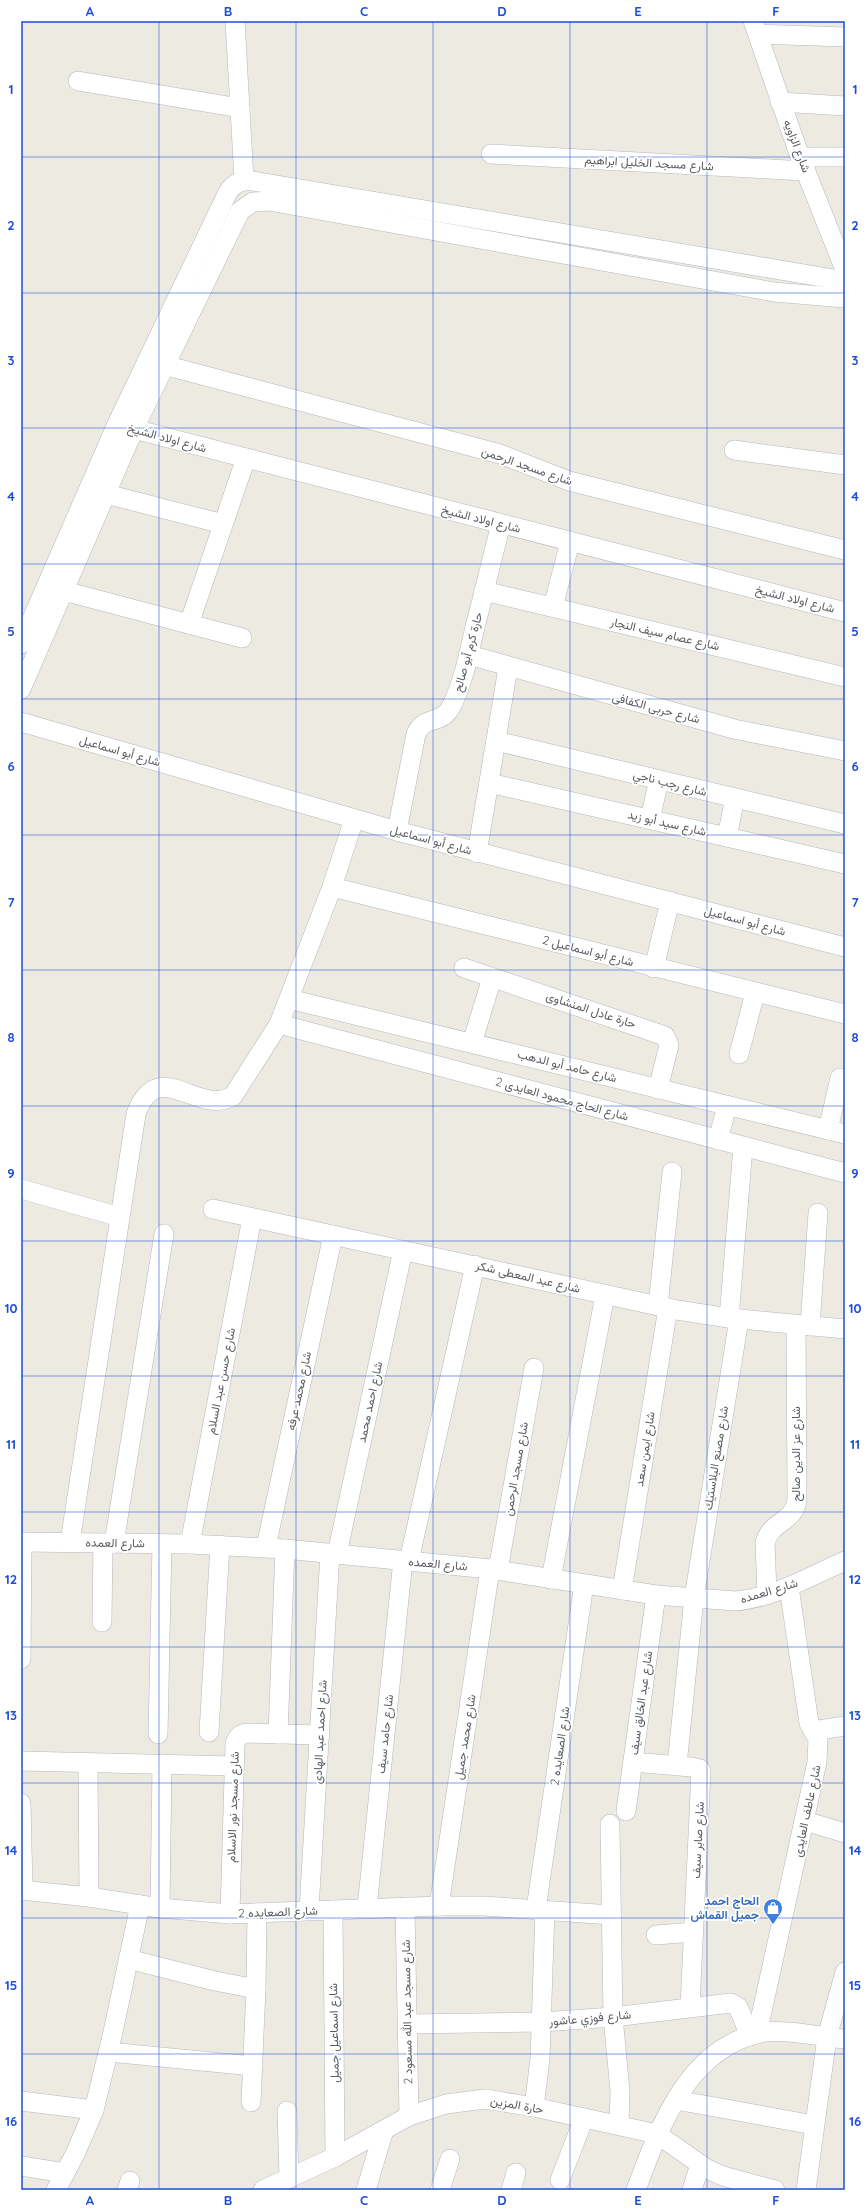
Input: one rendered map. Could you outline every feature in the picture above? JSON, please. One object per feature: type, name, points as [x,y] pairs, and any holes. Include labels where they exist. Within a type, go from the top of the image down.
[{"type":"street","points":[[235,21],[244,180]]},
{"type":"street","points":[[756,27],[845,37]]},
{"type":"street","name":"شارع الزاويه","points":[[756,27],[780,102],[803,164],[841,246],[845,270]]},
{"type":"street","points":[[78,81],[240,108]]},
{"type":"street","points":[[780,102],[845,106]]},
{"type":"street","name":"شارع مسجد الخليل ابراهيم","points":[[491,154],[803,164],[845,157]]},
{"type":"street","points":[[21,644],[126,427],[228,192],[232,187],[244,180],[845,281]]},
{"type":"street","points":[[21,689],[106,494],[126,427],[164,365],[240,211],[246,205],[257,201],[269,201],[774,292],[845,298]]},
{"type":"street","points":[[631,266],[637,246]]},
{"type":"street","name":"شارع مسجد الرحمن","points":[[164,365],[500,454],[569,481],[845,550]]},
{"type":"street","name":"شارع اولاد الشيخ","points":[[126,427],[845,612]]},
{"type":"street","points":[[734,450],[845,465]]},
{"type":"street","points":[[189,624],[246,458]]},
{"type":"street","points":[[106,494],[223,524]]},
{"type":"street","name":"حارة كرم أبو صالح","points":[[397,831],[416,734],[419,727],[424,723],[443,718],[448,712],[464,675],[501,524]]},
{"type":"street","points":[[553,607],[570,542]]},
{"type":"street","points":[[64,591],[242,638]]},
{"type":"street","name":"شارع عصام سيف النجار","points":[[484,591],[845,677]]},
{"type":"street","name":"شارع حربى الكفافى","points":[[469,655],[508,668],[734,729],[845,751]]},
{"type":"street","points":[[477,853],[508,668]]},
{"type":"street","name":"شارع أبو اسماعيل","points":[[21,722],[354,819],[477,853],[670,901],[845,948]]},
{"type":"street","name":"شارع رجب ناجي","points":[[496,741],[845,824]]},
{"type":"street","points":[[650,820],[659,780]]},
{"type":"street","name":"شارع سيد أبو زيد","points":[[488,783],[845,864]]},
{"type":"street","points":[[727,837],[735,798]]},
{"type":"street","points":[[70,1542],[136,1114],[142,1099],[152,1090],[166,1087],[216,1101],[226,1100],[232,1096],[240,1086],[279,1024],[332,887],[354,819]]},
{"type":"street","name":"شارع أبو اسماعيل 2","points":[[332,887],[654,968],[845,1014]]},
{"type":"street","points":[[654,968],[670,901]]},
{"type":"street","name":"حارة عادل المنشاوى","points":[[464,968],[665,1036],[669,1045],[658,1089]]},
{"type":"street","points":[[472,1043],[492,978]]},
{"type":"street","points":[[739,1054],[755,993]]},
{"type":"street","name":"شارع حامد أبو الدهب","points":[[289,999],[836,1132]]},
{"type":"street","name":"شارع الحاج محمود العايدى 2","points":[[279,1024],[845,1173]]},
{"type":"street","points":[[836,1132],[840,1078]]},
{"type":"street","points":[[718,1140],[727,1106]]},
{"type":"street","name":"شارع مصنع البلاستيك","points":[[694,1598],[734,1318],[743,1147]]},
{"type":"street","name":"شارع ايمن سعد","points":[[622,1590],[663,1307],[672,1172]]},
{"type":"street","points":[[21,1189],[120,1217]]},
{"type":"street","name":"شارع عبد المعطى شكر","points":[[214,1209],[663,1307],[734,1318],[845,1329]]},
{"type":"street","name":"شارع عز الدين صالح","points":[[767,1594],[765,1542],[772,1528],[793,1513],[797,1500],[803,1325],[818,1213]]},
{"type":"street","name":"شارع حسن عبد السلام","points":[[190,1544],[252,1218]]},
{"type":"street","points":[[102,1622],[108,1543],[164,1234]]},
{"type":"street","name":"شارع محمد عرفه","points":[[266,1548],[333,1235]]},
{"type":"street","name":"شارع احمد محمد","points":[[334,1553],[403,1250]]},
{"type":"street","name":"شارع حامد سيف","points":[[367,1908],[406,1561],[475,1265]]},
{"type":"street","points":[[551,1579],[605,1295]]},
{"type":"street","name":"شارع مسجد الرحمن","points":[[494,1569],[534,1368]]},
{"type":"street","points":[[21,1542],[21,1659]]},
{"type":"street","name":"شارع العمده","points":[[21,1542],[220,1545],[334,1553],[494,1569],[656,1595],[735,1601],[767,1594],[789,1587],[845,1561]]},
{"type":"street","points":[[158,1734],[162,1544]]},
{"type":"street","points":[[209,1732],[220,1545]]},
{"type":"street","points":[[278,1734],[285,1549]]},
{"type":"street","name":"شارع احمد عبد الهادى","points":[[310,1910],[320,1735],[334,1553]]},
{"type":"street","name":"شارع محمد جميل","points":[[439,1906],[494,1569]]},
{"type":"street","name":"شارع الصعايده 2","points":[[540,1909],[584,1584]]},
{"type":"street","name":"شارع عاطف العايدى","points":[[754,2035],[805,1820],[817,1762],[818,1739],[809,1723],[789,1587]]},
{"type":"street","name":"شارع عبد الخالق سيف","points":[[626,1811],[656,1595]]},
{"type":"street","points":[[677,1765],[694,1598]]},
{"type":"street","points":[[813,1731],[845,1726]]},
{"type":"street","name":"شارع مسجد نور الاسلام","points":[[230,1914],[234,1743],[238,1737],[249,1733],[320,1735]]},
{"type":"street","points":[[21,1761],[234,1766]]},
{"type":"street","name":"شارع صابر سيف","points":[[632,1762],[677,1765],[696,1768],[701,1771],[690,2007]]},
{"type":"street","points":[[88,1763],[89,1897]]},
{"type":"street","points":[[160,1908],[162,1764]]},
{"type":"street","points":[[21,1803],[22,1890]]},
{"type":"street","points":[[805,1820],[845,1833]]},
{"type":"street","points":[[610,1824],[612,2017],[620,2091],[619,2125]]},
{"type":"street","name":"شارع الصعايده 2","points":[[22,1890],[89,1897],[160,1908],[230,1914],[439,1906],[540,1909],[611,1915]]},
{"type":"street","points":[[56,2190],[94,2110],[109,2052],[140,1905]]},
{"type":"street","name":"شارع مسجد عبد الله مسعود 2","points":[[405,1907],[409,2116]]},
{"type":"street","points":[[534,2108],[542,2022],[540,1909]]},
{"type":"street","name":"شارع اسماعيل جميل","points":[[333,1910],[335,2157]]},
{"type":"street","points":[[251,2102],[256,1989],[257,1913]]},
{"type":"street","points":[[656,1935],[694,1932]]},
{"type":"street","points":[[128,1959],[215,1981],[256,1989]]},
{"type":"street","points":[[806,2190],[814,2125],[836,2038],[845,1972]]},
{"type":"street","name":"شارع فوزي عاشور","points":[[408,2024],[542,2022],[612,2017],[734,2003],[738,2007],[754,2035]]},
{"type":"street","points":[[636,2190],[657,2134],[688,2081],[700,2066],[729,2046],[754,2035],[777,2032],[836,2038]]},
{"type":"street","points":[[109,2052],[253,2066]]},
{"type":"street","name":"حارة المزين","points":[[263,2190],[335,2157],[409,2116],[446,2104],[464,2100],[485,2099],[619,2125],[657,2134],[700,2164],[723,2176],[775,2190]]},
{"type":"street","points":[[21,2100],[94,2110]]},
{"type":"street","points":[[676,2100],[814,2125]]},
{"type":"street","points":[[287,2111],[289,2178]]},
{"type":"street","points":[[560,2180],[584,2118]]},
{"type":"street","points":[[366,2190],[384,2130]]},
{"type":"street","points":[[440,2190],[450,2159]]},
{"type":"street","points":[[692,2190],[700,2164]]},
{"type":"street","points":[[21,2166],[65,2173]]},
{"type":"place","name":"الحاج احمد جميل القماش","points":[[773,1925]]}]
